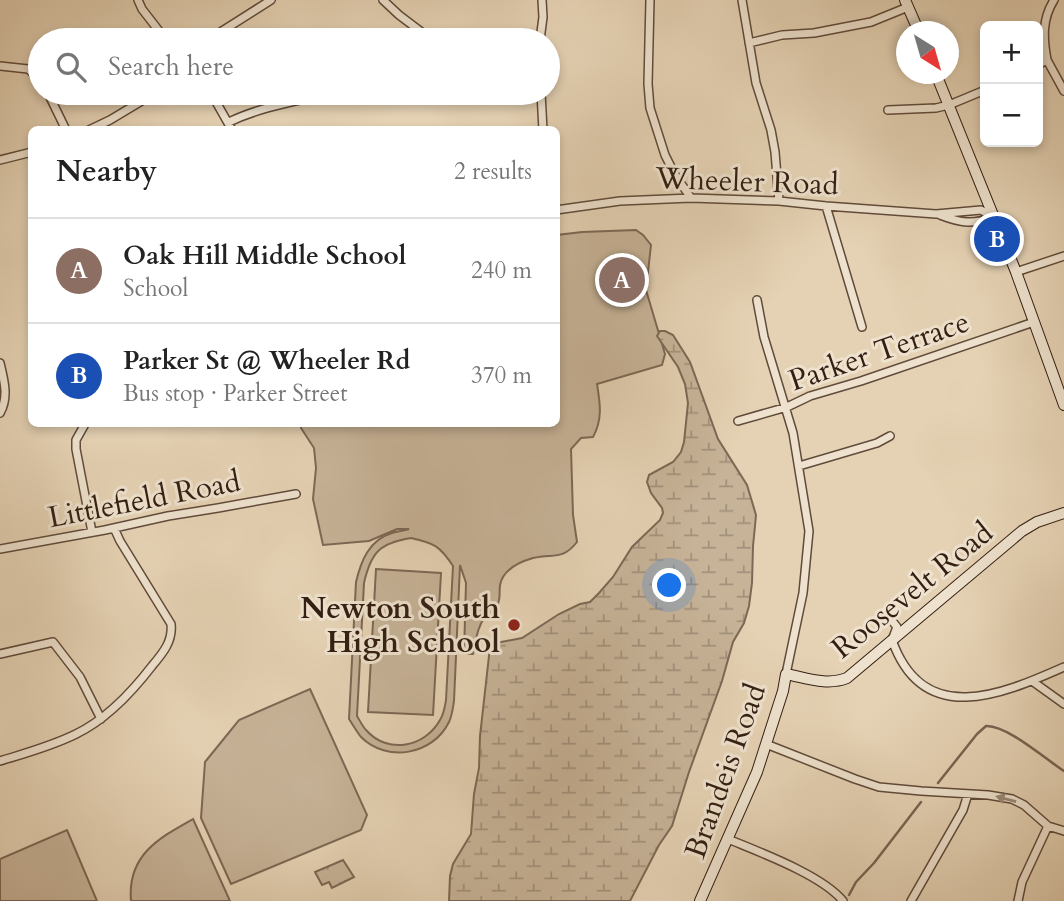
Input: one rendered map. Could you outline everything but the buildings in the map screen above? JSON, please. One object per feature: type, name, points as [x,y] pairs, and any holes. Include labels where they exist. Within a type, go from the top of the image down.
[{"type":"street","points":[[138,0],[157,28]]},
{"type":"street","points":[[227,28],[271,0]]},
{"type":"street","points":[[383,0],[416,28]]},
{"type":"street","points":[[542,0],[542,28]]},
{"type":"street","points":[[650,0],[650,108],[665,155],[691,198]]},
{"type":"street","points":[[742,0],[756,83],[771,130],[779,201]]},
{"type":"street","points":[[1054,0],[1048,9],[1044,26],[1044,43],[1047,60],[1064,91]]},
{"type":"street","points":[[749,43],[782,35],[814,33],[871,22],[907,3],[914,21]]},
{"type":"street","points":[[1043,62],[1047,60]]},
{"type":"street","points":[[0,66],[28,69]]},
{"type":"street","points":[[940,84],[1016,272],[1064,405]]},
{"type":"street","points":[[888,110],[936,108],[980,92]]},
{"type":"street","points":[[54,105],[64,126]]},
{"type":"street","points":[[97,126],[135,105]]},
{"type":"street","points":[[218,105],[230,126],[237,118],[282,105]]},
{"type":"street","points":[[542,105],[543,126]]},
{"type":"street","points":[[0,160],[28,153]]},
{"type":"street","name":"Wheeler Road","points":[[560,209],[620,201],[691,198],[779,201],[936,214],[981,210],[994,217]]},
{"type":"street","points":[[825,206],[862,327]]},
{"type":"street","name":"Wheeler Road","points":[[936,214],[952,220],[977,223],[994,217]]},
{"type":"street","points":[[1016,272],[1064,256]]},
{"type":"street","name":"Brandeis Road","points":[[700,901],[757,772],[783,691],[803,593],[807,558],[808,531],[793,433],[764,337],[758,300]]},
{"type":"street","name":"Parker Terrace","points":[[738,421],[787,407],[810,396],[1034,322]]},
{"type":"street","points":[[0,363],[6,400],[0,413]]},
{"type":"street","points":[[83,427],[76,440],[76,449],[92,532]]},
{"type":"street","points":[[799,466],[877,443],[890,436]]},
{"type":"street","name":"Littlefield Road","points":[[0,549],[296,494]]},
{"type":"street","name":"Roosevelt Road","points":[[786,674],[825,682],[848,678],[1022,531],[1037,522],[1064,513]]},
{"type":"street","points":[[0,761],[77,734],[101,719],[141,682],[167,646],[173,633],[172,624],[114,528]]},
{"type":"street","points":[[893,622],[897,627],[892,640],[900,659],[916,681],[939,694],[958,698],[974,697],[1032,681],[1064,667]]},
{"type":"street","points":[[0,654],[53,642],[80,677],[101,719]]},
{"type":"street","points":[[1032,681],[1064,704]]},
{"type":"street","points":[[766,744],[879,787],[1012,799],[1048,826],[1064,831]]},
{"type":"street","points":[[911,901],[962,810],[968,794]]},
{"type":"street","points":[[1018,901],[1022,882],[1048,826]]},
{"type":"street","points":[[728,839],[813,878],[843,901]]},
{"type":"green space","points":[[636,230],[651,245],[646,290],[665,354],[662,365],[597,384],[600,411],[596,430],[593,437],[581,438],[571,449],[573,515],[577,542],[567,552],[533,558],[508,571],[500,585],[497,606],[480,625],[473,654],[464,654],[466,583],[460,565],[454,701],[450,720],[442,733],[421,748],[409,752],[383,750],[361,737],[349,719],[356,582],[367,552],[377,541],[394,532],[409,529],[397,529],[369,541],[323,545],[313,499],[316,468],[314,448],[301,427],[560,427],[560,235]],"holes":[[[411,538],[431,544],[440,550],[453,566],[444,710],[433,729],[416,742],[395,745],[385,743],[365,729],[357,716],[364,583],[374,556],[384,546]]]},
{"type":"green space","points":[[660,331],[673,335],[690,362],[718,439],[747,485],[756,515],[749,606],[744,623],[733,642],[672,826],[630,901],[449,901],[453,864],[471,834],[490,647],[496,643],[522,638],[559,614],[590,602],[613,577],[632,547],[660,520],[663,513],[647,482],[649,475],[673,462],[681,452],[688,403],[685,384],[678,367],[657,336]]},
{"type":"green space","points":[[376,569],[441,573],[433,715],[368,712]]},
{"type":"green space","points":[[310,689],[367,815],[361,830],[231,884],[201,818],[205,762],[239,720]]},
{"type":"green space","points":[[193,819],[230,901],[131,901],[134,871],[140,860],[157,841]]},
{"type":"green space","points":[[67,830],[97,901],[0,901],[0,859]]},
{"type":"green space","points":[[343,860],[354,877],[332,888],[329,882],[322,885],[315,872]]},
{"type":"waterway","points":[[938,783],[986,726],[995,727],[1015,737],[1064,771]]},
{"type":"waterway","points":[[849,895],[856,882],[921,802]]},
{"type":"place","name":"Parker St @ Wheeler Rd","points":[[997,239]]},
{"type":"place","name":"Oak Hill Middle School","points":[[622,280]]},
{"type":"place","name":"Newton South High School","points":[[514,625]]}]
